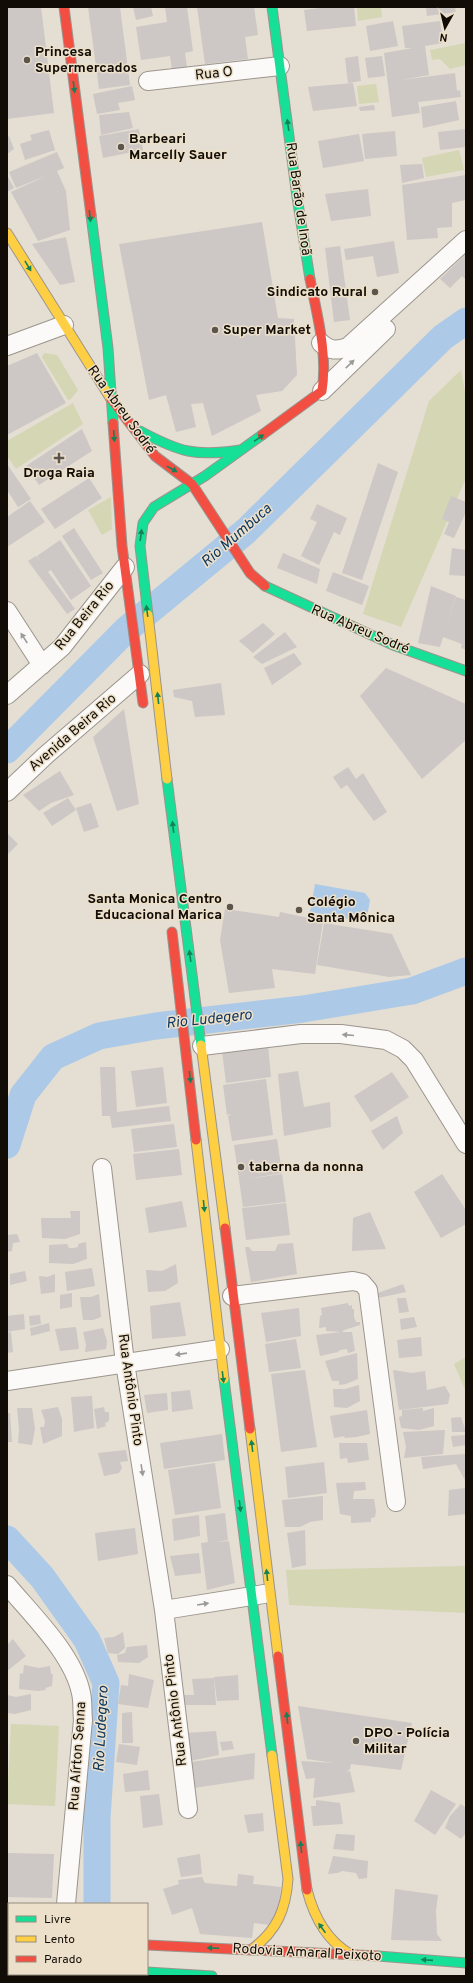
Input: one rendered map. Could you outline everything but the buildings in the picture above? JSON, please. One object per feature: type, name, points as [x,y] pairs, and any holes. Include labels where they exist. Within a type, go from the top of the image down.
[{"type":"main road","points":[[64,7],[108,348],[125,567],[145,715]]},
{"type":"main road","name":"Rua Barão de Inoã","points":[[272,7],[306,259],[321,343],[325,380],[322,391]]},
{"type":"main road","name":"Rua Abreu Sodré","points":[[7,233],[85,361],[130,425],[156,458],[185,476],[192,484],[250,573],[267,588],[309,608],[393,645],[466,672]]},
{"type":"main road","points":[[322,391],[242,450],[192,484],[154,507],[144,520],[140,540],[142,574],[174,834],[308,1898],[319,1924],[329,1938],[338,1947],[350,1954]]},
{"type":"main road","points":[[130,425],[179,452],[210,454],[242,450]]},
{"type":"main road","points":[[171,926],[220,1349],[288,1879],[287,1898],[279,1924],[266,1939],[252,1949]]},
{"type":"main road","name":"Rodovia Amaral Peixoto","points":[[148,1945],[350,1954],[466,1963]]},
{"type":"main road","points":[[148,1972],[212,1976]]},
{"type":"street","name":"Rua O","points":[[148,81],[280,66]]},
{"type":"street","points":[[321,343],[330,349],[336,350],[348,347],[466,240]]},
{"type":"street","points":[[322,391],[394,320],[430,274]]},
{"type":"street","points":[[7,346],[64,325]]},
{"type":"street","name":"Rua Beira Rio","points":[[7,695],[62,647],[125,567]]},
{"type":"street","points":[[7,611],[42,665]]},
{"type":"street","name":"Avenida Beira Rio","points":[[7,792],[46,755],[140,674]]},
{"type":"street","points":[[201,1041],[301,1034],[341,1034],[386,1040],[403,1049],[414,1060],[466,1144]]},
{"type":"street","name":"Rua Antônio Pinto","points":[[102,1168],[125,1363],[164,1610],[188,1809]]},
{"type":"street","points":[[232,1296],[353,1281],[362,1283],[368,1290],[396,1502]]},
{"type":"street","points":[[7,1381],[220,1349]]},
{"type":"street","name":"Rua Aírton Senna","points":[[7,1585],[65,1655],[74,1672],[81,1693],[83,1720],[66,1903]]},
{"type":"street","points":[[164,1610],[269,1594]]},
{"type":"green space","points":[[357,7],[381,7],[382,17],[358,21]]},
{"type":"green space","points":[[466,43],[466,65],[450,69],[440,59],[432,60],[430,50]]},
{"type":"green space","points":[[376,84],[379,102],[359,104],[357,86]]},
{"type":"green space","points":[[459,150],[464,170],[426,177],[422,158]]},
{"type":"green space","points":[[44,353],[57,355],[78,390],[71,399],[68,400],[42,357]]},
{"type":"green space","points":[[461,370],[466,397],[466,478],[401,627],[363,614],[429,401]]},
{"type":"green space","points":[[73,403],[83,424],[16,469],[7,456],[7,441]]},
{"type":"green space","points":[[111,497],[112,529],[102,535],[88,510]]},
{"type":"green space","points":[[466,1357],[466,1392],[454,1364]]},
{"type":"green space","points":[[466,1566],[466,1613],[289,1605],[286,1570]]},
{"type":"green space","points":[[11,1724],[59,1726],[55,1806],[7,1804]]},
{"type":"water","points":[[315,884],[365,893],[370,900],[366,922],[310,912]]},
{"type":"waterway","name":"Rio Mumbuca","points":[[7,750],[126,630],[246,531],[443,337],[466,321]]},
{"type":"waterway","name":"Rio Ludegero","points":[[7,1145],[23,1095],[53,1057],[99,1036],[156,1026],[303,1009],[412,991],[466,971]]},
{"type":"waterway","name":"Rio Ludegero","points":[[7,1539],[42,1577],[87,1640],[106,1683],[97,1818],[97,1903]]},
{"type":"traffic: fast","points":[[272,7],[297,197],[310,279]]},
{"type":"traffic: fast","points":[[91,215],[108,348],[113,423]]},
{"type":"traffic: fast","points":[[140,431],[166,444],[188,451],[211,453],[240,450]]},
{"type":"traffic: fast","points":[[148,615],[140,546],[143,523],[154,507],[205,476],[262,435]]},
{"type":"traffic: fast","points":[[265,586],[393,645],[466,671]]},
{"type":"traffic: fast","points":[[167,779],[201,1045]]},
{"type":"traffic: fast","points":[[224,1379],[272,1755]]},
{"type":"traffic: fast","points":[[378,1956],[466,1963]]},
{"type":"traffic: fast","points":[[148,1972],[212,1976]]},
{"type":"traffic: slow","points":[[7,233],[111,399]]},
{"type":"traffic: slow","points":[[148,615],[167,779]]},
{"type":"traffic: slow","points":[[201,1045],[225,1228]]},
{"type":"traffic: slow","points":[[196,1140],[224,1379]]},
{"type":"traffic: slow","points":[[250,1429],[278,1656]]},
{"type":"traffic: slow","points":[[252,1949],[261,1942],[274,1927],[282,1910],[287,1890],[288,1879],[272,1755]]},
{"type":"traffic: slow","points":[[307,1890],[313,1909],[322,1927],[334,1942],[350,1954]]},
{"type":"traffic: jam","points":[[64,7],[91,215]]},
{"type":"traffic: jam","points":[[262,435],[322,391],[324,363],[323,349],[310,279]]},
{"type":"traffic: jam","points":[[111,399],[155,456],[192,484],[250,573],[265,586]]},
{"type":"traffic: jam","points":[[113,423],[122,546],[143,703]]},
{"type":"traffic: jam","points":[[172,932],[196,1140]]},
{"type":"traffic: jam","points":[[225,1228],[250,1429]]},
{"type":"traffic: jam","points":[[278,1656],[307,1890]]},
{"type":"traffic: jam","points":[[148,1945],[378,1956]]},
{"type":"place","name":"Princesa Supermercados","points":[[27,60]]},
{"type":"place","name":"Barbeari Marcelly Sauer","points":[[121,147]]},
{"type":"place","name":"Sindicato Rural","points":[[375,292]]},
{"type":"place","name":"Super Market","points":[[215,330]]},
{"type":"place","name":"Droga Raia","points":[[59,458]]},
{"type":"place","name":"Santa Monica Centro Educacional Marica","points":[[230,907]]},
{"type":"place","name":"Colégio Santa Mônica","points":[[299,910]]},
{"type":"place","name":"taberna da nonna","points":[[241,1167]]},
{"type":"place","name":"DPO - Polícia Militar","points":[[356,1741]]}]
